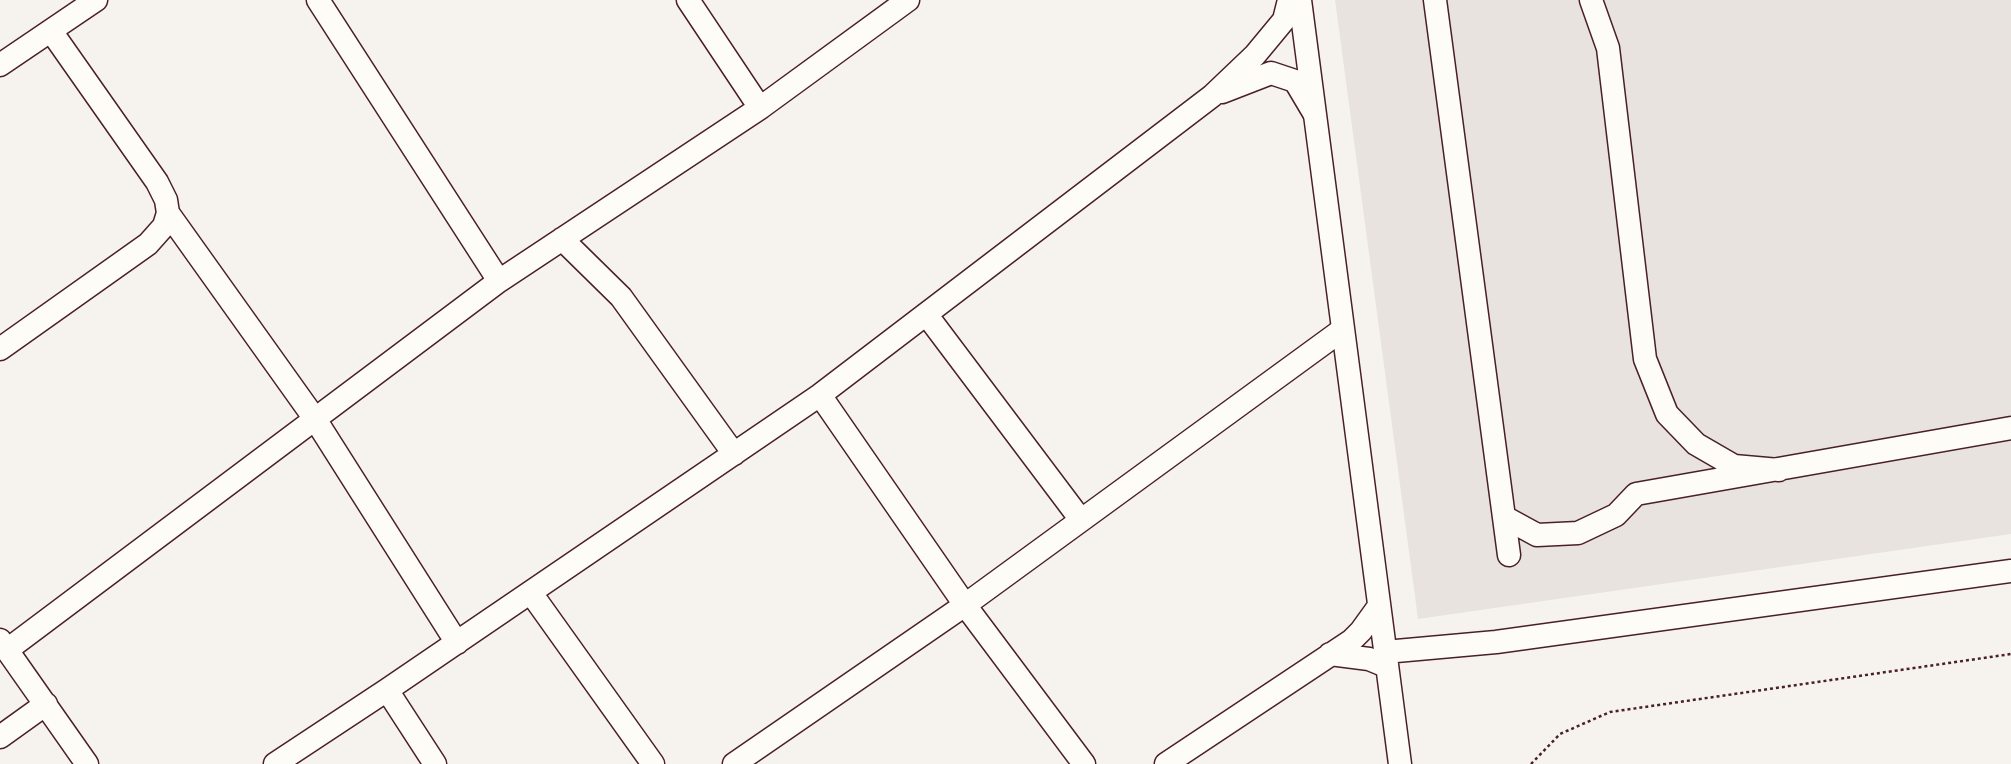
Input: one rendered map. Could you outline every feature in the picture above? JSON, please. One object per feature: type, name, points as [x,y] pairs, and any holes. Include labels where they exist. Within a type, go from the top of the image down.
[{"type":"street","points":[[0,65],[96,0]]},
{"type":"street","points":[[318,0],[499,281]]},
{"type":"street","points":[[688,0],[760,108]]},
{"type":"street","points":[[87,764],[4,645],[315,418],[499,281],[760,108],[908,0]]},
{"type":"street","points":[[275,764],[388,690],[820,395],[1212,96],[1255,55],[1284,20],[1289,0]]},
{"type":"street","points":[[1300,0],[1400,764]]},
{"type":"street","points":[[1435,0],[1509,555]]},
{"type":"street","points":[[1591,0],[1608,48],[1645,359],[1667,414],[1696,444],[1734,466],[1779,470]]},
{"type":"street","points":[[0,349],[148,244],[164,226],[168,212],[166,200],[157,182],[51,31]]},
{"type":"street","points":[[1212,96],[1271,73],[1295,81],[1314,113]]},
{"type":"street","points":[[168,212],[315,418],[456,643]]},
{"type":"street","points":[[562,239],[621,297],[734,454]]},
{"type":"street","points":[[926,314],[1081,520]]},
{"type":"street","points":[[734,764],[965,605],[1342,330]]},
{"type":"street","points":[[820,395],[965,605],[1084,764]]},
{"type":"street","points":[[1504,517],[1537,535],[1578,533],[1616,515],[1636,494],[2011,428]]},
{"type":"street","points":[[1330,654],[1386,659],[1496,642],[2011,571]]},
{"type":"street","points":[[531,593],[653,764]]},
{"type":"street","points":[[1166,764],[1351,641],[1361,631],[1379,606]]},
{"type":"street","points":[[388,690],[434,764]]},
{"type":"street","points":[[0,737],[46,704]]},
{"type":"path","points":[[1531,764],[1560,734],[1610,712],[2011,654]]},
{"type":"shaded area","points":[[1335,0],[2011,0],[2011,534],[1418,619]]}]
